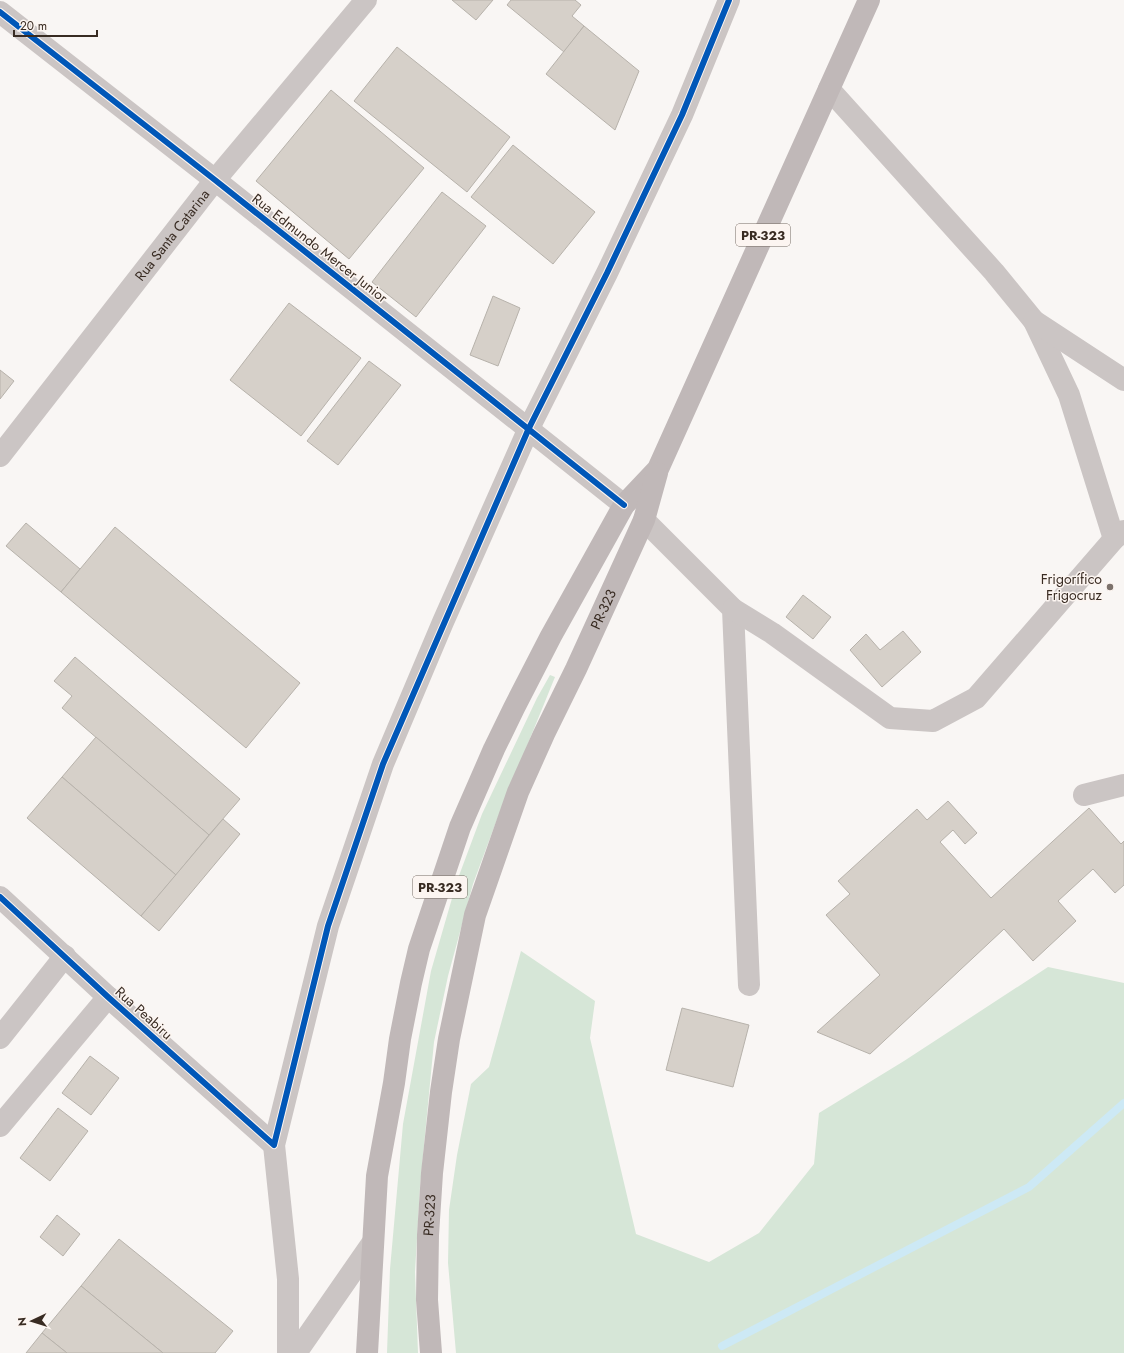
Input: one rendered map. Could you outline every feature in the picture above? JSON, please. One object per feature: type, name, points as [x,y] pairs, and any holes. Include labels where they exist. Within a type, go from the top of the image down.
[{"type":"highway","name":"PR-323","points":[[430,1353],[427,1300],[428,1235],[432,1173],[448,1046],[475,915],[518,792],[644,520],[658,470],[869,0]]},
{"type":"highway","name":"PR-323","points":[[367,1353],[377,1176],[394,1083],[400,1039],[419,949],[460,828],[494,749],[514,708],[551,636],[624,505],[658,470]]},
{"type":"street","name":"Rua Santa Catarina","points":[[0,456],[215,180],[366,0]]},
{"type":"street","points":[[288,1353],[288,1279],[274,1145],[328,926],[383,764],[529,428],[607,273],[682,115],[729,0]]},
{"type":"street","name":"Rua Edmundo Mercer Junior","points":[[0,12],[529,428],[624,505]]},
{"type":"street","points":[[644,520],[733,609],[778,637],[890,718],[933,721],[976,698],[1119,535],[1069,395],[1034,321],[994,272],[829,89]]},
{"type":"street","points":[[1034,321],[1124,380]]},
{"type":"street","points":[[733,609],[749,985]]},
{"type":"street","points":[[1084,795],[1124,785]]},
{"type":"street","name":"Rua Peabiru","points":[[0,897],[108,997],[274,1145]]},
{"type":"street","points":[[0,1038],[65,956]]},
{"type":"street","points":[[0,1126],[108,997]]},
{"type":"street","points":[[296,1353],[373,1242]]},
{"type":"green space","points":[[550,675],[555,677],[496,822],[473,884],[448,976],[434,1042],[420,1187],[415,1272],[418,1353],[387,1353],[390,1269],[403,1124],[431,971],[457,881],[482,814],[537,698]]},
{"type":"green space","points":[[521,951],[595,1001],[590,1038],[636,1234],[709,1262],[759,1233],[814,1164],[819,1113],[904,1061],[1048,967],[1124,983],[1124,1353],[456,1353],[448,1263],[449,1210],[457,1155],[471,1084],[489,1067]]},
{"type":"building","points":[[452,0],[493,0],[476,20]]},
{"type":"building","points":[[511,0],[575,0],[581,5],[572,16],[584,26],[564,52],[507,5]]},
{"type":"building","points":[[584,26],[639,71],[615,130],[546,74]]},
{"type":"building","points":[[397,47],[510,137],[467,192],[354,101]]},
{"type":"building","points":[[331,90],[424,168],[349,259],[256,181]]},
{"type":"building","points":[[513,145],[595,212],[553,264],[471,197]]},
{"type":"building","points":[[442,192],[486,226],[416,317],[372,282]]},
{"type":"building","points":[[493,296],[520,308],[498,366],[470,355]]},
{"type":"building","points":[[289,303],[361,358],[301,436],[230,380]]},
{"type":"building","points":[[369,361],[401,385],[338,465],[307,441]]},
{"type":"building","points":[[0,370],[14,381],[0,399]]},
{"type":"building","points":[[26,523],[80,569],[61,592],[6,546]]},
{"type":"building","points":[[115,527],[300,683],[246,748],[61,592]]},
{"type":"building","points":[[803,595],[831,617],[813,639],[786,617]]},
{"type":"building","points":[[903,631],[921,652],[882,687],[850,650],[866,634],[880,650]]},
{"type":"building","points":[[75,657],[240,799],[209,835],[62,708],[72,696],[54,681]]},
{"type":"building","points":[[96,737],[209,835],[176,875],[62,777]]},
{"type":"building","points":[[62,777],[176,875],[141,916],[27,818]]},
{"type":"building","points":[[948,801],[977,833],[965,844],[953,830],[940,842],[991,898],[1089,808],[1121,844],[1124,841],[1124,885],[1115,893],[1093,869],[1058,901],[1076,921],[1033,961],[1004,929],[870,1054],[817,1032],[880,975],[826,915],[850,894],[838,881],[917,809],[927,820]]},
{"type":"building","points":[[223,819],[240,834],[159,931],[141,916]]},
{"type":"building","points":[[682,1008],[749,1025],[733,1087],[666,1070]]},
{"type":"building","points":[[90,1056],[119,1078],[91,1115],[62,1093]]},
{"type":"building","points":[[58,1108],[88,1131],[50,1181],[20,1158]]},
{"type":"building","points":[[57,1215],[80,1234],[63,1256],[40,1237]]},
{"type":"building","points":[[119,1239],[233,1331],[215,1353],[163,1353],[81,1286]]},
{"type":"building","points":[[81,1286],[163,1353],[67,1353],[42,1333]]},
{"type":"building","points":[[42,1333],[67,1353],[26,1353]]},
{"type":"waterway","points":[[722,1346],[1029,1187],[1124,1103]]},
{"type":"cycle path","points":[[0,897],[108,997],[274,1145],[328,926],[383,764],[529,428],[607,273],[682,115],[729,0]]},
{"type":"cycle path","points":[[0,12],[215,180],[624,505]]},
{"type":"place","name":"Frigorífico Frigocruz","points":[[1110,587]]}]
